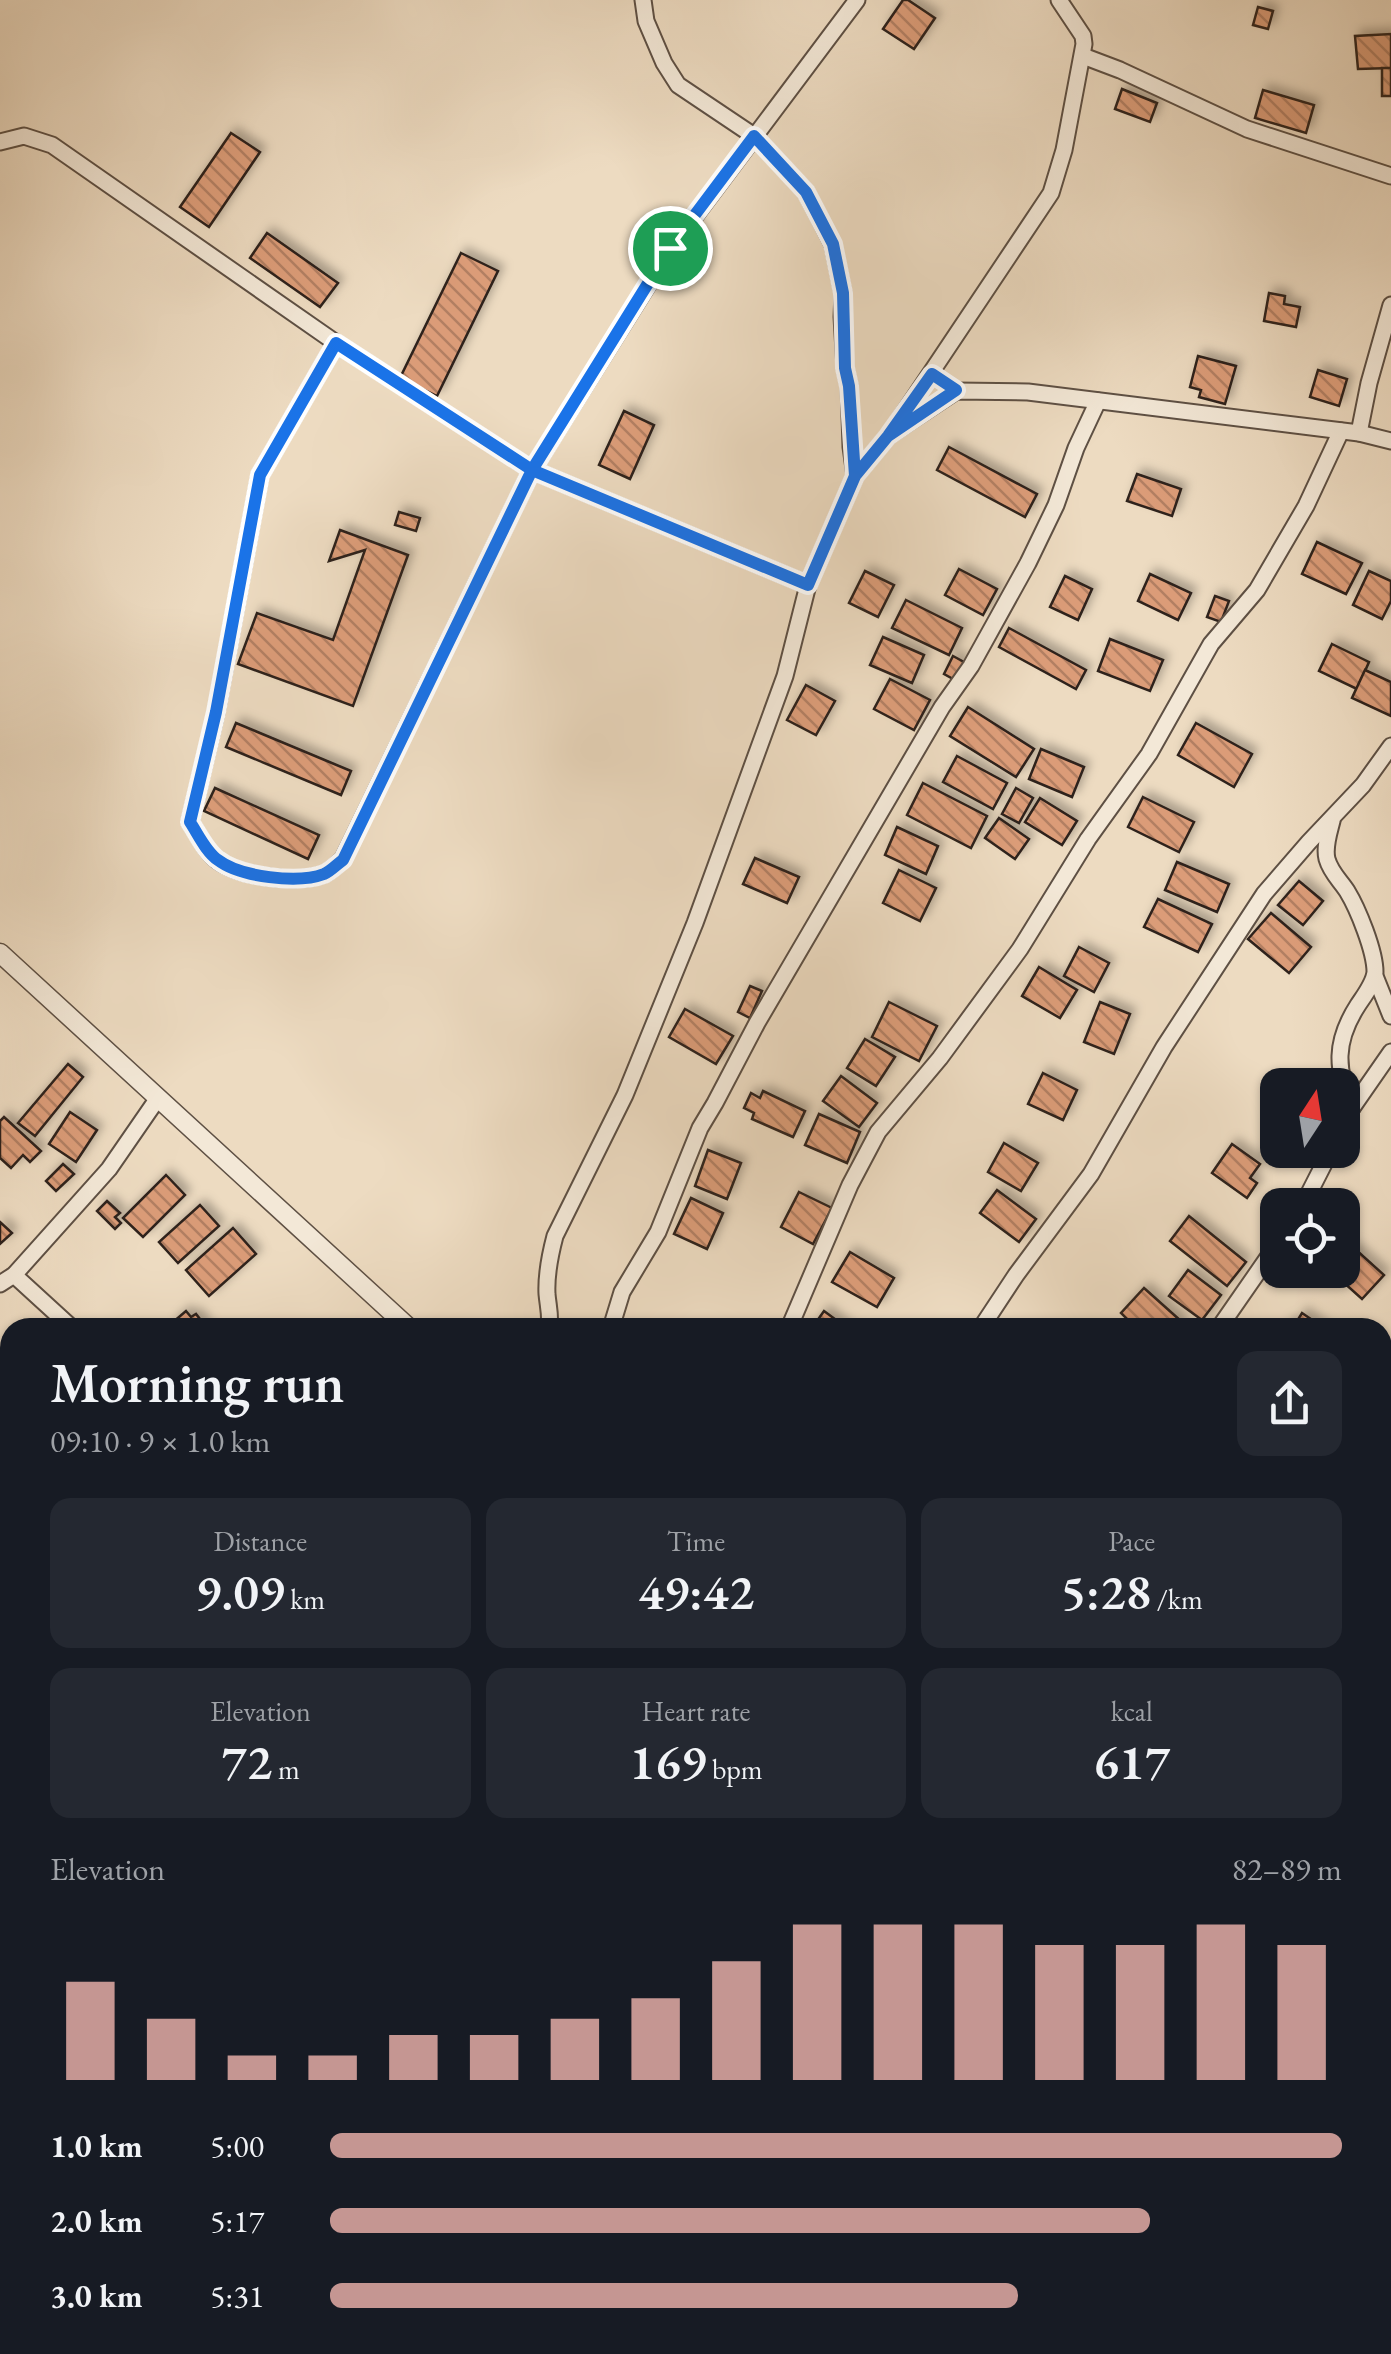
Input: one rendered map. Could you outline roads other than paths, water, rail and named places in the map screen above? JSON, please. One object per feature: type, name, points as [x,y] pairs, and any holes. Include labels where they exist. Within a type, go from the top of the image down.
[{"type":"street","points":[[643,0],[646,21],[678,85],[754,136],[806,192],[833,244],[843,293],[855,476]]},
{"type":"street","points":[[336,343],[260,475],[216,712],[190,822],[216,860],[269,878],[326,874],[343,860],[532,470],[670,248],[857,0]]},
{"type":"street","points":[[551,1318],[547,1291],[555,1236],[625,1095],[695,923],[785,676],[808,585],[855,476],[932,374],[1050,193],[1064,150],[1084,56],[1083,36],[1059,0]]},
{"type":"street","points":[[1084,56],[1248,129],[1391,176]]},
{"type":"street","points":[[0,142],[24,136],[52,145],[336,343],[532,470],[808,585]]},
{"type":"street","points":[[1359,432],[1391,305]]},
{"type":"street","points":[[932,374],[956,390],[1028,392],[1359,432],[1391,442]]},
{"type":"street","points":[[888,436],[956,390]]},
{"type":"street","points":[[614,1318],[622,1292],[658,1232],[700,1128],[757,1022],[942,708],[972,666],[1028,563],[1098,401]]},
{"type":"street","points":[[793,1318],[850,1185],[878,1132],[940,1058],[1020,949],[1088,839],[1149,754],[1210,644],[1257,590],[1306,506],[1341,430]]},
{"type":"street","points":[[988,1318],[1091,1174],[1164,1047],[1264,894],[1363,785],[1391,746]]},
{"type":"street","points":[[1332,817],[1326,856],[1361,923],[1391,1016]]},
{"type":"street","points":[[0,953],[398,1318]]},
{"type":"street","points":[[1341,1068],[1342,1034],[1375,976]]},
{"type":"street","points":[[1360,1097],[1391,1052]]},
{"type":"street","points":[[59,1318],[7,1279],[109,1169],[158,1098]]},
{"type":"street","points":[[1226,1318],[1260,1269]]}]
